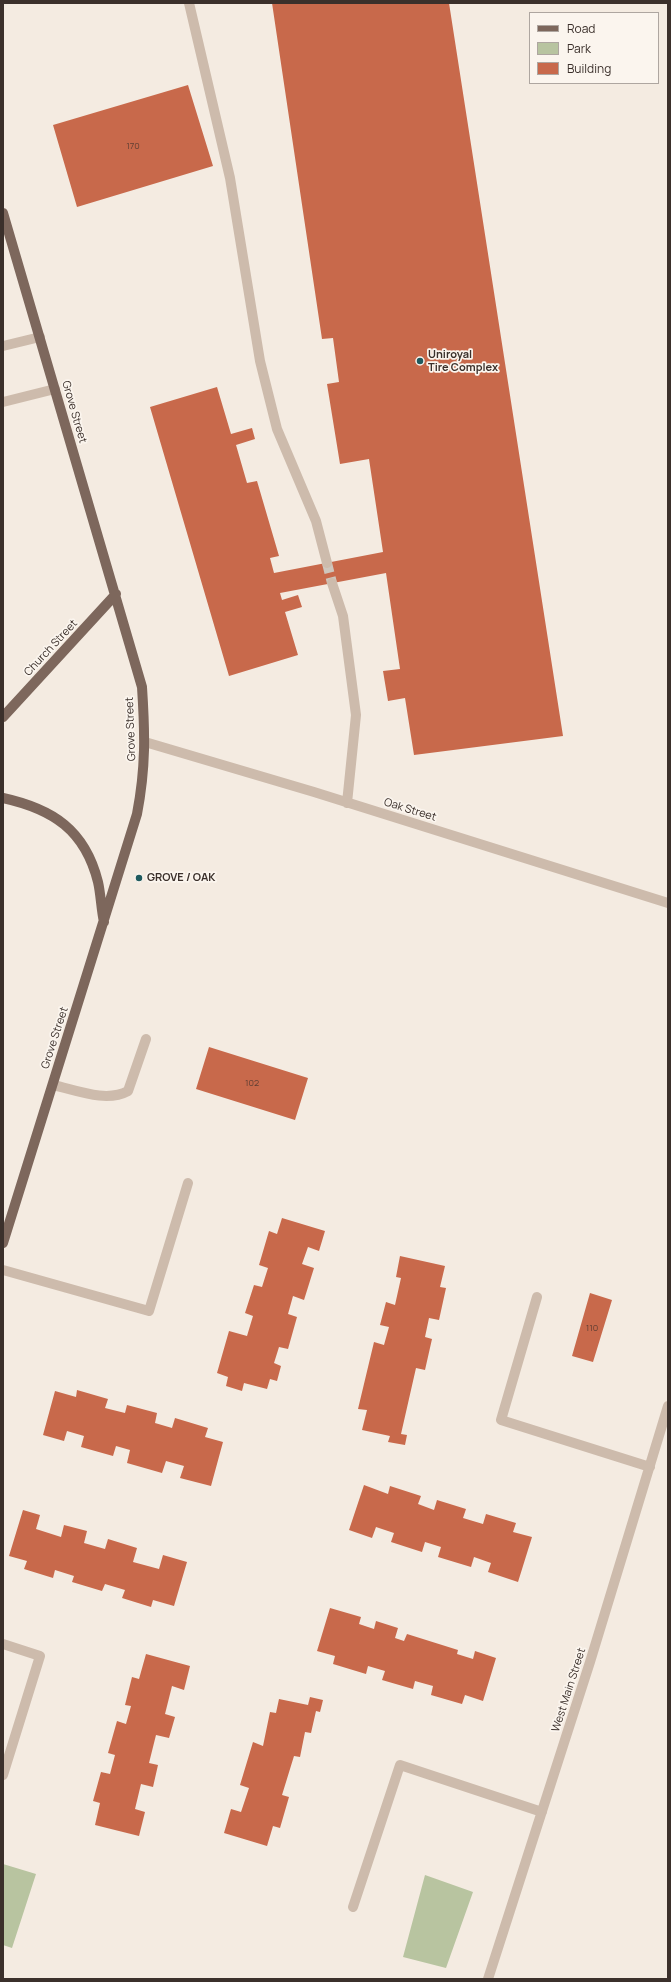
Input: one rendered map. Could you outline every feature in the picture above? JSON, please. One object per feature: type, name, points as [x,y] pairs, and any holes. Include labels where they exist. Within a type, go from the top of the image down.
[{"type":"main road","name":"Grove Street","points":[[3,213],[116,594],[142,687],[145,742],[143,781],[137,814],[104,924],[3,1243]]},
{"type":"main road","name":"Church Street","points":[[3,717],[116,594]]},
{"type":"main road","points":[[3,798],[28,803],[42,809],[66,824],[76,836],[92,864],[98,883],[104,924]]},
{"type":"street","points":[[189,3],[230,178],[260,361],[277,428],[316,521],[327,563]]},
{"type":"street","points":[[3,346],[40,337]]},
{"type":"street","points":[[3,402],[55,389]]},
{"type":"street","points":[[332,583],[343,616],[356,715],[347,803]]},
{"type":"street","name":"Oak Street","points":[[145,742],[668,903]]},
{"type":"street","points":[[53,1085],[104,1097],[118,1097],[128,1092],[146,1039]]},
{"type":"street","points":[[3,1270],[149,1312],[188,1183]]},
{"type":"street","points":[[537,1296],[501,1420],[650,1467]]},
{"type":"street","name":"West Main Street","points":[[488,1979],[590,1662],[668,1406]]},
{"type":"street","points":[[3,1644],[40,1656],[3,1775]]},
{"type":"street","points":[[353,1907],[400,1766],[542,1812]]},
{"type":"green space","points":[[3,1864],[36,1874],[12,1948],[3,1945]]},
{"type":"green space","points":[[425,1875],[473,1892],[446,1968],[403,1957]]},
{"type":"building","name":"Uniroyal Tire Complex","points":[[272,3],[449,3],[563,736],[414,755],[405,698],[388,701],[383,671],[400,669],[386,573],[280,593],[282,600],[298,595],[302,607],[285,612],[298,655],[229,676],[150,407],[217,387],[231,434],[252,428],[255,439],[236,445],[247,483],[257,481],[279,556],[270,558],[274,573],[383,552],[369,459],[340,464],[327,384],[339,382],[333,338],[322,339]]},
{"type":"building","points":[[188,85],[213,166],[77,207],[53,125]]},
{"type":"building","points":[[209,1047],[308,1078],[295,1120],[196,1089]]},
{"type":"building","points":[[282,1218],[325,1231],[319,1251],[308,1247],[302,1264],[314,1268],[304,1300],[293,1296],[288,1314],[297,1317],[288,1349],[279,1347],[274,1363],[281,1366],[277,1381],[270,1379],[267,1389],[244,1383],[242,1391],[226,1386],[228,1377],[217,1373],[229,1331],[247,1336],[253,1316],[245,1313],[254,1285],[262,1287],[268,1268],[259,1265],[269,1231],[277,1234]]},
{"type":"building","points":[[400,1256],[445,1266],[440,1287],[446,1288],[439,1320],[429,1318],[425,1337],[432,1339],[425,1370],[416,1368],[401,1434],[407,1435],[405,1445],[388,1442],[390,1436],[362,1430],[367,1410],[358,1409],[374,1342],[384,1345],[389,1327],[380,1325],[386,1302],[395,1305],[401,1278],[396,1277]]},
{"type":"building","points":[[590,1293],[612,1300],[593,1362],[572,1356]]},
{"type":"building","points":[[77,1390],[108,1399],[105,1408],[125,1413],[127,1405],[157,1413],[155,1423],[172,1428],[175,1418],[208,1428],[205,1437],[223,1442],[211,1486],[180,1478],[184,1466],[166,1461],[162,1473],[127,1463],[130,1450],[116,1446],[113,1456],[81,1447],[84,1436],[67,1431],[64,1441],[43,1435],[55,1391],[76,1397]]},
{"type":"building","points":[[364,1485],[388,1494],[390,1486],[421,1496],[418,1504],[434,1510],[437,1500],[466,1509],[463,1518],[483,1524],[486,1514],[516,1523],[513,1532],[532,1537],[518,1582],[488,1572],[491,1563],[474,1557],[471,1567],[438,1557],[441,1547],[425,1542],[422,1552],[391,1542],[394,1533],[376,1527],[372,1538],[349,1530]]},
{"type":"building","points":[[23,1510],[40,1515],[36,1529],[61,1537],[64,1525],[87,1531],[84,1543],[105,1549],[108,1539],[137,1548],[133,1562],[159,1569],[163,1555],[187,1562],[174,1606],[153,1600],[151,1607],[122,1598],[125,1590],[105,1584],[102,1591],[72,1582],[74,1576],[55,1570],[53,1578],[24,1569],[27,1561],[9,1556]]},
{"type":"building","points":[[330,1608],[361,1617],[359,1624],[374,1629],[376,1621],[398,1628],[395,1638],[404,1641],[407,1634],[458,1650],[457,1654],[473,1659],[475,1651],[496,1658],[483,1701],[465,1695],[462,1704],[431,1695],[433,1686],[415,1681],[413,1689],[382,1680],[385,1671],[368,1666],[366,1674],[333,1664],[335,1656],[317,1651]]},
{"type":"building","points":[[146,1654],[190,1666],[184,1690],[172,1686],[165,1714],[175,1717],[169,1738],[156,1735],[149,1763],[158,1765],[153,1787],[141,1784],[135,1809],[145,1812],[139,1836],[95,1825],[100,1803],[93,1801],[101,1772],[110,1774],[115,1755],[108,1753],[117,1721],[126,1724],[131,1706],[125,1705],[132,1677],[139,1679]]},
{"type":"building","points":[[310,1697],[323,1700],[320,1712],[316,1711],[311,1733],[305,1732],[300,1757],[294,1756],[282,1795],[289,1797],[280,1828],[273,1826],[267,1846],[224,1833],[231,1809],[241,1812],[249,1788],[240,1785],[253,1742],[263,1746],[270,1712],[276,1713],[279,1699],[308,1705]]},
{"type":"tunnel","points":[[327,563],[332,583]]},
{"type":"place","name":"Uniroyal Tire Complex","points":[[420,361]]},
{"type":"place","name":"GROVE / OAK","points":[[139,878]]}]
